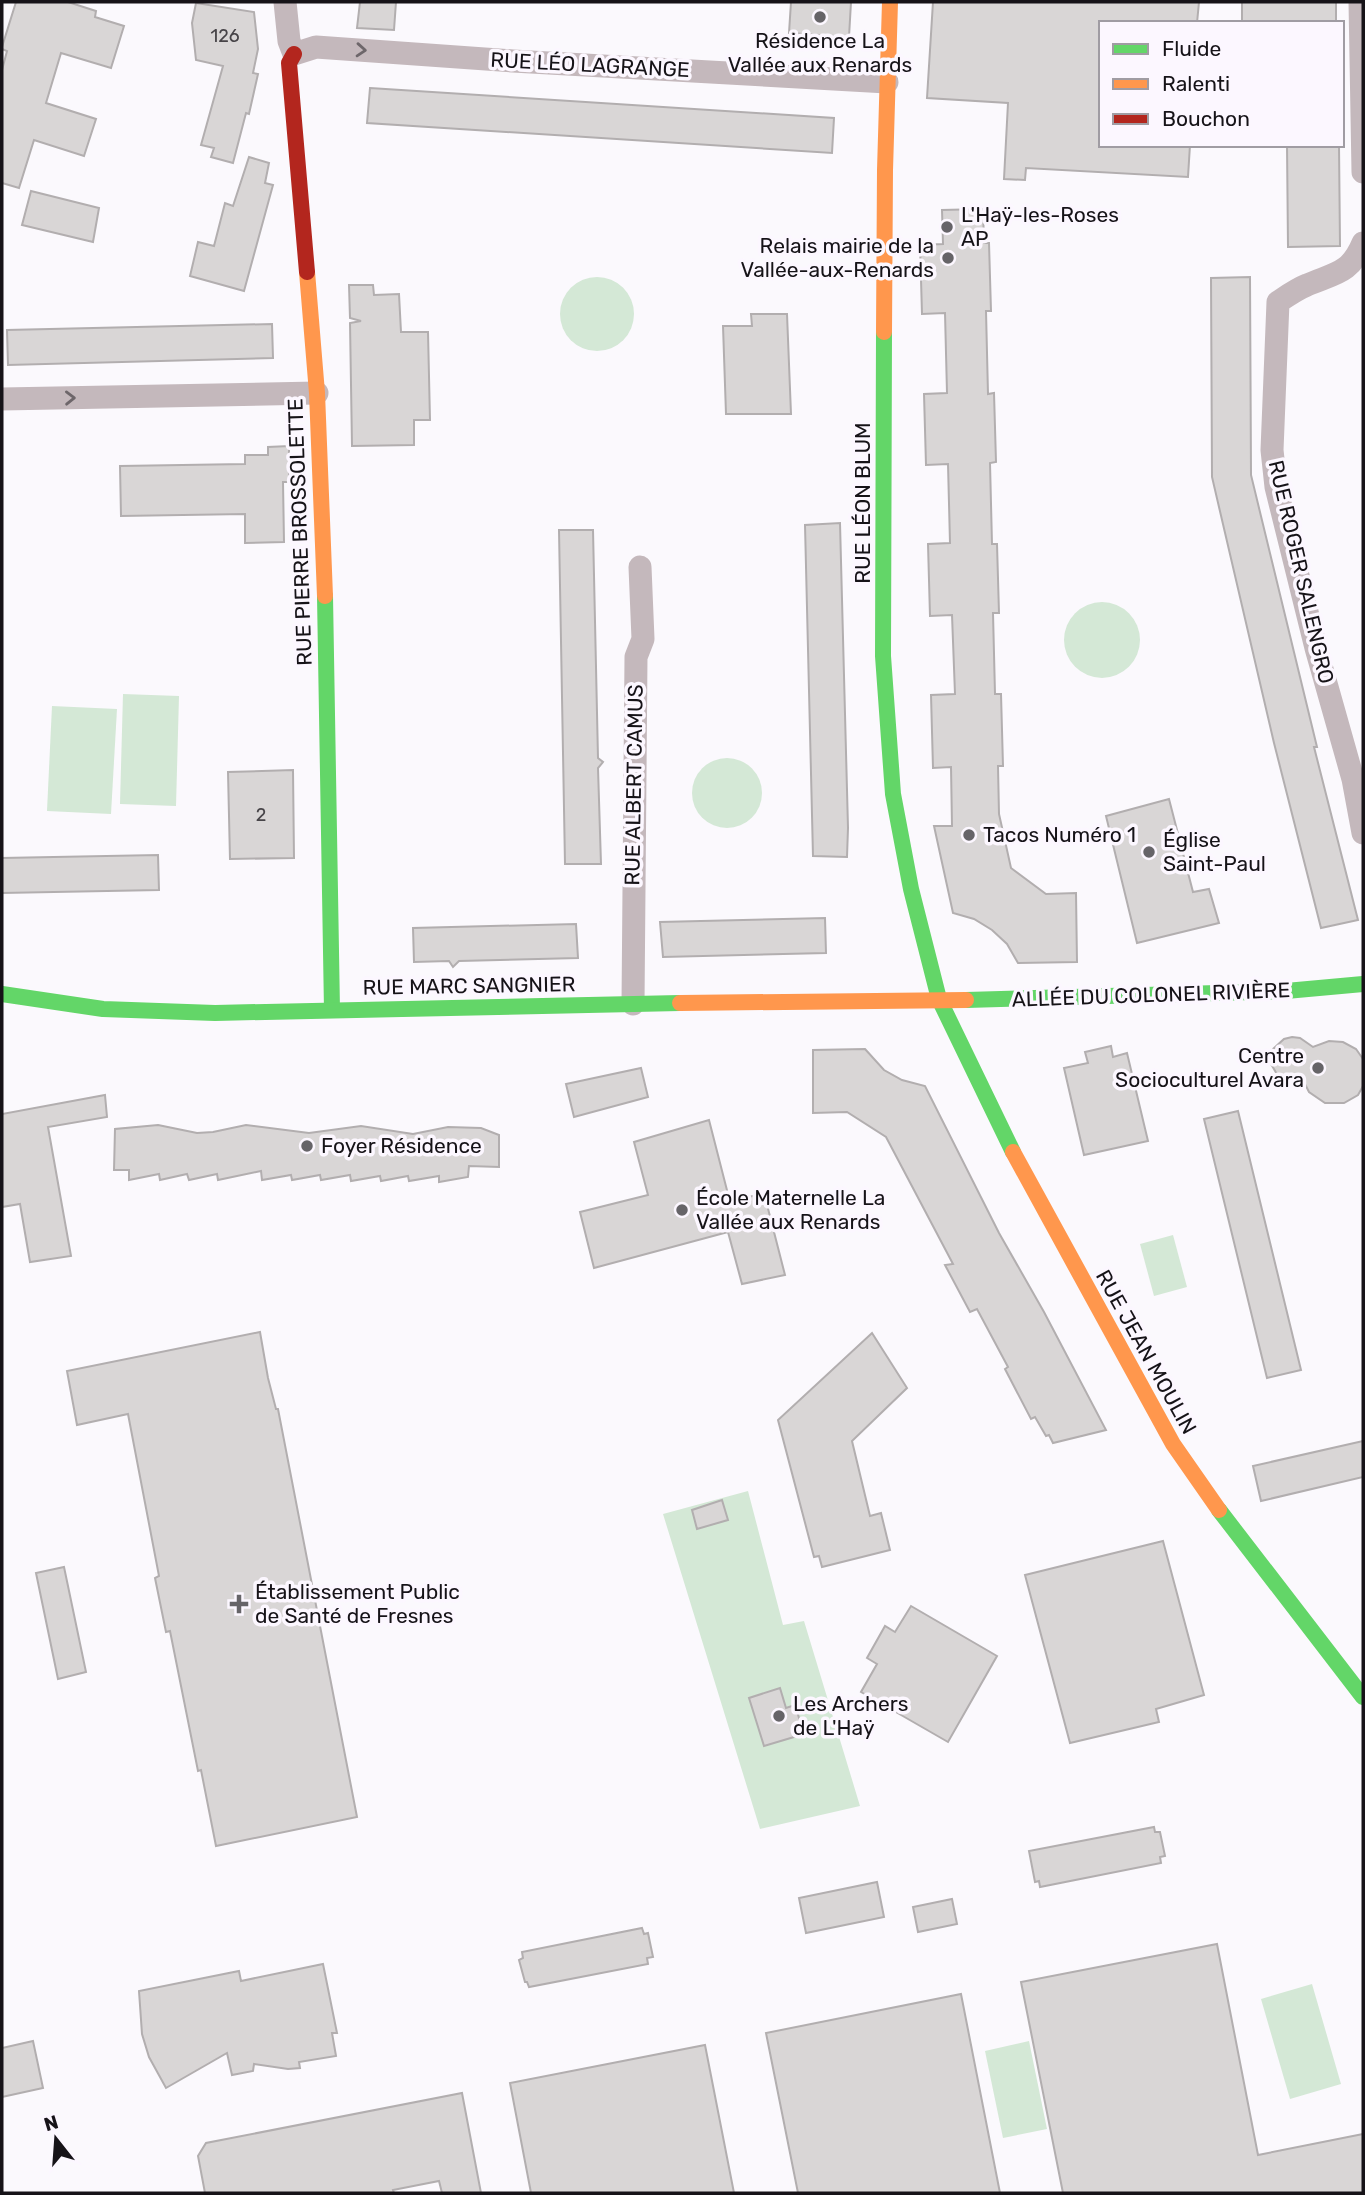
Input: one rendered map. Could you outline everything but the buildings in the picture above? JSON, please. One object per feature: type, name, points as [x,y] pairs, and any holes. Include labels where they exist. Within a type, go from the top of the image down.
[{"type":"street","points":[[285,2],[289,41],[294,54]]},
{"type":"street","name":"RUE LÉON BLUM","points":[[890,2],[884,181],[883,656],[893,794],[911,889],[939,999]]},
{"type":"street","points":[[1360,2],[1363,172]]},
{"type":"street","name":"RUE LÉO LAGRANGE","points":[[294,54],[316,47],[887,82]]},
{"type":"street","name":"RUE PIERRE BROSSOLETTE","points":[[294,54],[289,63],[317,393],[327,634],[332,1010]]},
{"type":"street","name":"RUE ROGER SALENGRO","points":[[1363,243],[1356,260],[1333,276],[1306,285],[1278,302],[1272,450],[1276,487],[1353,779],[1363,832]]},
{"type":"street","points":[[2,399],[317,393]]},
{"type":"street","name":"RUE ALBERT CAMUS","points":[[633,1004],[636,657],[643,639],[640,567]]},
{"type":"street","name":"ALLÉE DU COLONEL RIVIÈRE","points":[[939,999],[1254,992],[1346,988],[1363,984]]},
{"type":"street","name":"RUE MARC SANGNIER","points":[[2,994],[103,1009],[215,1013],[939,999]]},
{"type":"street","name":"RUE JEAN MOULIN","points":[[939,999],[1000,1128],[1173,1444],[1198,1483],[1363,1696]]},
{"type":"green space","points":[[590,277],[604,277],[618,283],[628,293],[634,314],[628,335],[618,345],[604,351],[590,351],[576,345],[566,335],[560,321],[560,307],[566,293],[576,283]]},
{"type":"green space","points":[[1102,602],[1116,605],[1129,613],[1137,626],[1140,640],[1137,654],[1129,667],[1116,675],[1102,678],[1088,675],[1075,667],[1067,654],[1064,640],[1067,626],[1075,613],[1088,605]]},
{"type":"green space","points":[[123,694],[179,696],[176,806],[120,804]]},
{"type":"green space","points":[[52,706],[117,709],[111,814],[47,811]]},
{"type":"green space","points":[[734,758],[747,764],[756,773],[760,779],[760,807],[752,818],[741,826],[720,828],[702,818],[694,807],[692,786],[702,768],[713,760]]},
{"type":"green space","points":[[1173,1235],[1187,1287],[1154,1296],[1140,1244]]},
{"type":"green space","name":"Les Archers de L'Haÿ","points":[[748,1491],[783,1625],[804,1621],[860,1806],[760,1829],[663,1514]]},
{"type":"green space","points":[[1312,1984],[1341,2084],[1290,2099],[1261,1999]]},
{"type":"green space","points":[[1029,2041],[1047,2129],[1003,2138],[985,2051]]},
{"type":"traffic: fast","points":[[884,332],[883,656],[893,794],[911,889],[939,999],[1013,1152]]},
{"type":"traffic: fast","points":[[325,596],[332,1010]]},
{"type":"traffic: fast","points":[[966,1000],[1286,991],[1363,984]]},
{"type":"traffic: fast","points":[[2,994],[103,1009],[215,1013],[680,1003]]},
{"type":"traffic: fast","points":[[1219,1510],[1363,1697]]},
{"type":"traffic: slow","points":[[884,332],[890,2]]},
{"type":"traffic: slow","points":[[307,272],[317,393],[325,596]]},
{"type":"traffic: slow","points":[[680,1003],[966,1000]]},
{"type":"traffic: slow","points":[[1013,1152],[1173,1444],[1219,1510]]},
{"type":"traffic: jam","points":[[294,54],[289,63],[307,272]]},
{"type":"place","name":"Résidence La Vallée aux Renards","points":[[820,17]]},
{"type":"place","name":"L'Haÿ-les-Roses AP","points":[[947,227]]},
{"type":"place","name":"Relais mairie de la Vallée-aux-Renards","points":[[948,258]]},
{"type":"place","name":"Tacos Numéro 1","points":[[969,835]]},
{"type":"place","name":"Église Saint-Paul","points":[[1149,852]]},
{"type":"place","name":"Centre Socioculturel Avara","points":[[1318,1068]]},
{"type":"place","name":"Foyer Résidence","points":[[307,1146]]},
{"type":"place","name":"École Maternelle La Vallée aux Renards","points":[[682,1210]]},
{"type":"place","name":"Établissement Public de Santé de Fresnes","points":[[239,1604]]},
{"type":"place","name":"Les Archers de L'Haÿ","points":[[779,1716]]}]
